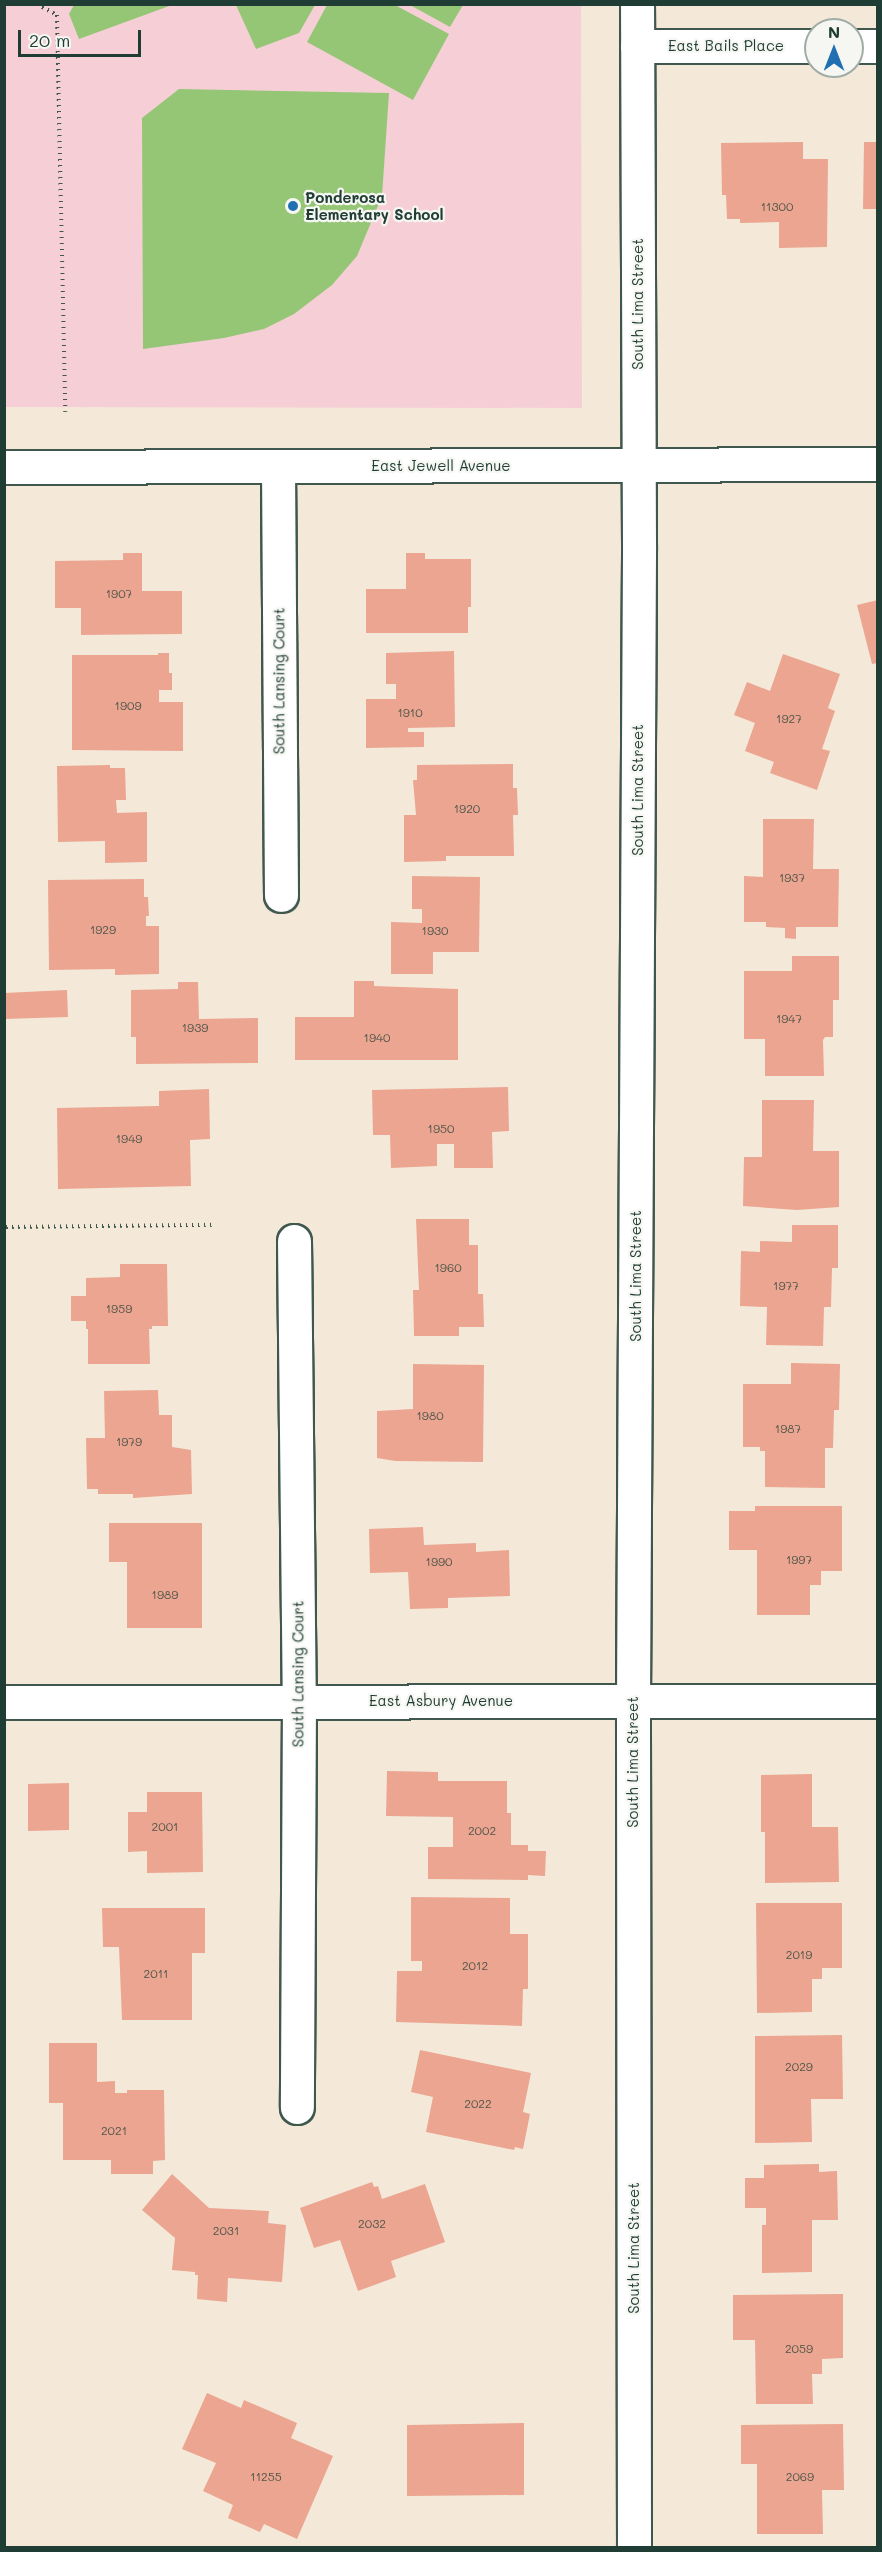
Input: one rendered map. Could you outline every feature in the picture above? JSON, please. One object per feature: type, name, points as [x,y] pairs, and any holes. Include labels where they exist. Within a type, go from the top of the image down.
[{"type":"street","name":"South Lima Street","points":[[634,2547],[633,1701],[639,465],[637,4]]},
{"type":"street","name":"East Bails Place","points":[[637,46],[804,46]]},
{"type":"street","name":"East Jewell Avenue","points":[[4,467],[878,464]]},
{"type":"street","name":"South Lansing Court","points":[[278,466],[281,895]]},
{"type":"street","name":"South Lansing Court","points":[[294,1241],[299,1701],[297,2107]]},
{"type":"street","name":"East Asbury Avenue","points":[[4,1702],[878,1701]]},
{"type":"path","points":[[37,4],[57,15],[65,412]]},
{"type":"path","points":[[6,1227],[214,1225]]},
{"type":"shaded area","name":"Ponderosa Elementary School","points":[[5,5],[581,5],[582,408],[5,407]]},
{"type":"green space","points":[[74,4],[172,5],[79,39],[69,14]]},
{"type":"green space","points":[[463,4],[450,27],[410,5]]},
{"type":"green space","points":[[236,5],[315,5],[299,33],[256,49]]},
{"type":"green space","points":[[327,5],[395,5],[449,34],[413,100],[307,42]]},
{"type":"green space","points":[[179,89],[389,93],[382,196],[357,256],[332,285],[294,314],[264,329],[224,338],[143,349],[142,118]]},
{"type":"building","points":[[803,142],[803,159],[828,159],[827,247],[779,248],[779,222],[740,223],[740,219],[727,219],[726,195],[722,195],[721,143]]},
{"type":"building","points":[[864,142],[878,142],[878,209],[863,209]]},
{"type":"building","points":[[123,553],[142,553],[142,591],[182,591],[182,634],[81,635],[81,608],[55,608],[55,561],[123,560]]},
{"type":"building","points":[[406,553],[425,553],[425,559],[471,559],[471,607],[468,607],[468,633],[366,633],[366,589],[406,589]]},
{"type":"building","points":[[878,600],[878,663],[872,664],[857,605]]},
{"type":"building","points":[[454,651],[455,727],[408,728],[408,732],[424,732],[424,747],[366,748],[366,699],[396,699],[396,684],[386,684],[386,653]]},
{"type":"building","points":[[158,653],[169,653],[169,673],[172,673],[172,690],[159,690],[159,702],[183,702],[183,751],[72,750],[72,655],[158,655]]},
{"type":"building","points":[[783,654],[840,674],[828,708],[835,711],[822,749],[830,751],[817,790],[770,773],[774,762],[745,751],[755,723],[734,715],[747,682],[770,691]]},
{"type":"building","points":[[513,764],[513,788],[517,788],[518,815],[513,815],[514,856],[446,856],[446,861],[404,862],[404,815],[416,815],[413,780],[417,780],[417,765]]},
{"type":"building","points":[[110,765],[110,768],[125,768],[126,800],[116,800],[117,813],[147,812],[147,862],[105,863],[105,841],[58,842],[57,766]]},
{"type":"building","points":[[763,819],[814,819],[813,869],[839,869],[838,927],[796,927],[796,939],[785,938],[785,928],[766,927],[766,922],[744,922],[744,876],[763,877]]},
{"type":"building","points":[[412,876],[480,877],[479,952],[433,952],[433,974],[391,974],[391,922],[422,923],[422,909],[412,909]]},
{"type":"building","points":[[144,879],[144,897],[148,897],[149,916],[146,916],[146,926],[159,926],[159,974],[115,975],[115,969],[49,970],[48,880]]},
{"type":"building","points":[[792,956],[839,956],[839,1000],[833,1000],[833,1037],[825,1037],[823,1040],[824,1076],[765,1076],[765,1039],[744,1039],[744,971],[792,971]]},
{"type":"building","points":[[354,981],[374,981],[374,986],[458,989],[458,1060],[295,1060],[295,1017],[354,1017]]},
{"type":"building","points":[[178,982],[198,982],[199,1019],[258,1018],[258,1063],[136,1064],[136,1037],[131,1037],[131,990],[178,989]]},
{"type":"building","points":[[67,990],[68,1017],[4,1019],[4,993]]},
{"type":"building","points":[[508,1087],[509,1131],[492,1132],[493,1168],[454,1168],[454,1144],[437,1144],[437,1166],[391,1168],[390,1135],[373,1135],[372,1090]]},
{"type":"building","points":[[209,1089],[210,1139],[190,1140],[191,1186],[58,1189],[57,1108],[159,1106],[159,1091]]},
{"type":"building","points":[[762,1100],[814,1100],[813,1151],[839,1151],[839,1207],[797,1210],[743,1206],[744,1157],[762,1157]]},
{"type":"building","points":[[416,1219],[469,1219],[469,1245],[478,1245],[478,1294],[483,1294],[484,1327],[459,1327],[459,1336],[414,1336],[413,1290],[419,1290]]},
{"type":"building","points":[[792,1225],[838,1225],[838,1268],[832,1268],[831,1307],[824,1307],[823,1346],[766,1345],[767,1307],[740,1306],[741,1251],[760,1252],[760,1241],[792,1242]]},
{"type":"building","points":[[120,1264],[167,1264],[168,1326],[152,1326],[152,1329],[149,1329],[150,1364],[88,1364],[86,1321],[71,1321],[71,1296],[86,1296],[86,1278],[120,1277]]},
{"type":"building","points":[[791,1363],[840,1364],[839,1410],[834,1410],[833,1448],[825,1448],[825,1488],[765,1487],[765,1451],[760,1451],[760,1447],[743,1447],[743,1384],[791,1384]]},
{"type":"building","points":[[413,1364],[484,1365],[483,1462],[395,1461],[377,1458],[377,1411],[413,1409]]},
{"type":"building","points":[[158,1390],[159,1415],[172,1415],[172,1447],[191,1450],[192,1494],[133,1498],[133,1494],[98,1494],[98,1489],[87,1489],[86,1438],[105,1438],[104,1391]]},
{"type":"building","points":[[755,1506],[842,1506],[842,1571],[821,1571],[821,1585],[810,1585],[810,1615],[757,1615],[757,1550],[729,1550],[729,1511],[755,1511]]},
{"type":"building","points":[[109,1523],[202,1523],[202,1628],[127,1628],[127,1562],[109,1562]]},
{"type":"building","points":[[423,1527],[424,1545],[476,1543],[476,1552],[509,1550],[510,1596],[448,1598],[448,1608],[410,1609],[408,1572],[370,1573],[369,1529]]},
{"type":"building","points":[[387,1771],[438,1772],[438,1781],[507,1781],[507,1813],[511,1813],[511,1845],[528,1845],[528,1851],[546,1851],[545,1876],[528,1875],[528,1880],[428,1879],[428,1847],[453,1847],[453,1817],[386,1816]]},
{"type":"building","points":[[812,1774],[812,1827],[838,1827],[839,1882],[765,1883],[765,1832],[761,1832],[761,1775]]},
{"type":"building","points":[[69,1783],[69,1830],[28,1831],[28,1784]]},
{"type":"building","points":[[147,1792],[202,1792],[203,1872],[147,1873],[147,1851],[128,1852],[128,1812],[147,1812]]},
{"type":"building","points":[[411,1897],[510,1898],[510,1934],[528,1934],[528,1989],[523,1989],[522,2026],[396,2022],[397,1971],[422,1971],[422,1961],[411,1961]]},
{"type":"building","points":[[756,1903],[842,1903],[842,1968],[822,1968],[822,1979],[812,1979],[812,2012],[757,2013]]},
{"type":"building","points":[[102,1908],[205,1908],[205,1953],[192,1953],[192,2020],[122,2020],[119,1947],[103,1947]]},
{"type":"building","points":[[842,2035],[843,2099],[811,2099],[812,2142],[755,2143],[755,2036]]},
{"type":"building","points":[[49,2043],[97,2043],[97,2082],[115,2081],[115,2093],[127,2093],[127,2090],[164,2090],[165,2160],[153,2161],[153,2174],[111,2174],[111,2160],[63,2160],[63,2103],[49,2103]]},
{"type":"building","points":[[420,2050],[531,2073],[523,2112],[530,2114],[523,2149],[515,2147],[514,2150],[426,2132],[433,2097],[411,2092]]},
{"type":"building","points":[[819,2164],[819,2172],[837,2171],[838,2220],[812,2220],[812,2272],[762,2273],[762,2225],[766,2225],[766,2208],[745,2208],[745,2178],[764,2178],[764,2165]]},
{"type":"building","points":[[172,2174],[209,2208],[269,2211],[268,2223],[286,2225],[282,2282],[228,2278],[227,2302],[197,2299],[198,2275],[195,2275],[195,2272],[172,2270],[175,2238],[142,2210]]},
{"type":"building","points":[[372,2182],[374,2187],[378,2186],[382,2199],[425,2184],[445,2242],[391,2261],[396,2277],[358,2291],[340,2240],[314,2248],[300,2208]]},
{"type":"building","points":[[843,2294],[843,2358],[822,2359],[822,2374],[812,2374],[813,2404],[756,2404],[755,2340],[733,2340],[733,2295]]},
{"type":"building","points":[[207,2393],[241,2408],[244,2400],[297,2423],[291,2438],[333,2456],[297,2539],[264,2524],[260,2532],[228,2518],[233,2505],[203,2491],[216,2463],[182,2449]]},
{"type":"building","points":[[524,2423],[524,2495],[407,2496],[407,2425]]},
{"type":"building","points":[[843,2424],[844,2490],[822,2490],[823,2534],[757,2534],[757,2464],[741,2464],[741,2425]]},
{"type":"place","name":"Ponderosa Elementary School","points":[[293,206]]}]
